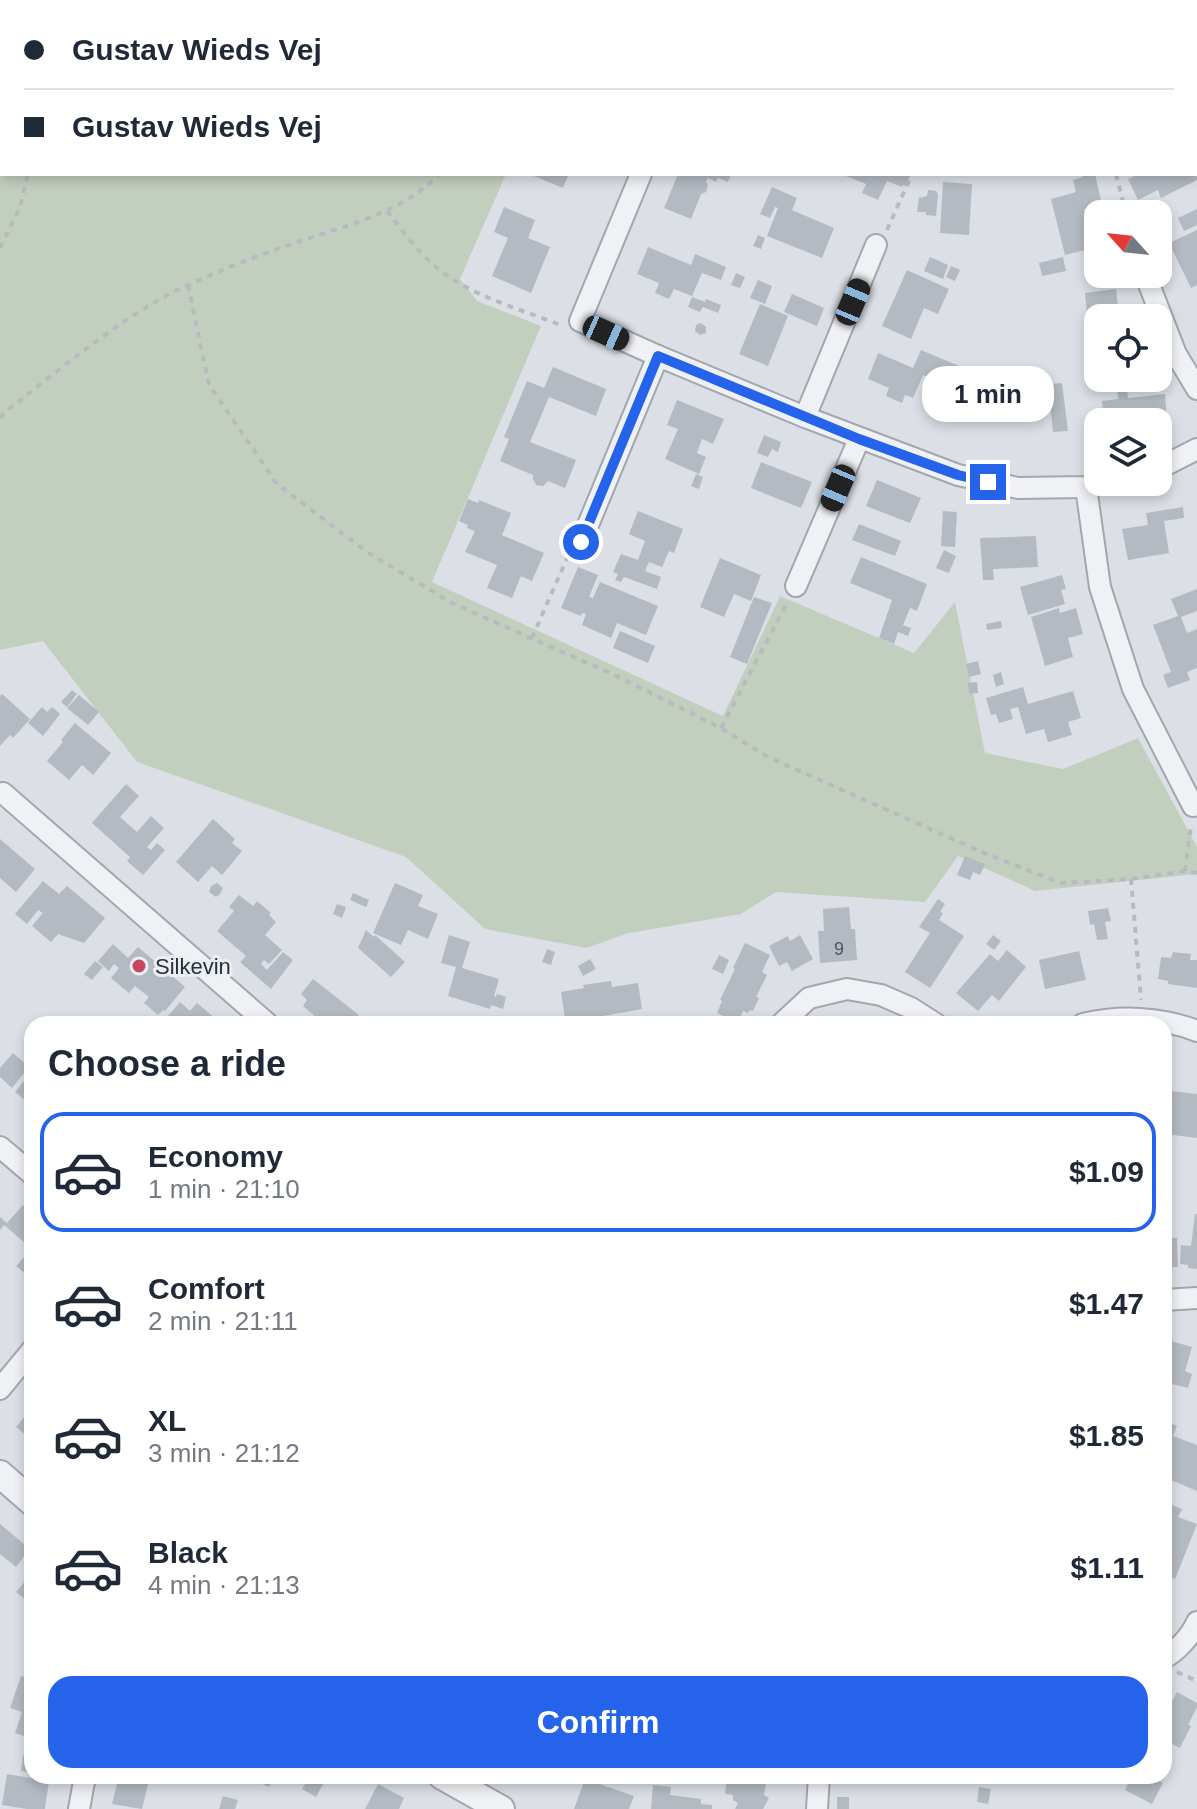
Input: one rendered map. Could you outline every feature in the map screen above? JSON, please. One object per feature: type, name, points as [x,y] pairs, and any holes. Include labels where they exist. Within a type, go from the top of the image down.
[{"type":"street","points":[[640,176],[580,321],[805,417],[958,475],[1018,488],[1084,485]]},
{"type":"street","points":[[805,417],[876,245]]},
{"type":"street","points":[[1150,288],[1176,354],[1197,389]]},
{"type":"street","points":[[581,542],[658,356]]},
{"type":"street","points":[[796,586],[859,439]]},
{"type":"street","points":[[1172,462],[1197,449]]},
{"type":"street","points":[[1096,496],[1100,587],[1133,689],[1195,804]]},
{"type":"street","points":[[3,793],[259,1016]]},
{"type":"street","points":[[790,1016],[809,998],[847,989],[881,995],[924,1016]]},
{"type":"street","points":[[1172,1024],[1197,1031]]},
{"type":"street","points":[[0,1147],[24,1167]]},
{"type":"street","points":[[1172,1300],[1197,1298]]},
{"type":"street","points":[[0,1389],[24,1360]]},
{"type":"street","points":[[0,1474],[24,1495]]},
{"type":"street","points":[[1172,1654],[1197,1622]]},
{"type":"street","points":[[79,1809],[84,1784]]},
{"type":"street","points":[[456,1784],[501,1809]]},
{"type":"street","points":[[817,1809],[819,1784]]},
{"type":"path","points":[[0,248],[20,207],[28,176]]},
{"type":"path","points":[[0,418],[128,319],[188,285],[387,211],[437,176]]},
{"type":"path","points":[[876,245],[891,225],[911,176]]},
{"type":"path","points":[[1116,176],[1122,200]]},
{"type":"path","points":[[387,211],[416,247],[450,278],[471,290],[565,327],[580,321]]},
{"type":"path","points":[[188,285],[209,385],[277,484],[367,552],[452,603],[621,678],[721,728],[768,757],[984,853],[1061,883],[1131,879],[1185,871],[1197,873]]},
{"type":"path","points":[[532,638],[570,553],[581,542]]},
{"type":"path","points":[[721,728],[796,586]]},
{"type":"path","points":[[1185,871],[1195,804]]},
{"type":"path","points":[[1131,879],[1143,1016]]},
{"type":"green space","points":[[0,176],[505,176],[460,279],[477,301],[541,326],[432,582],[723,716],[780,596],[914,653],[955,602],[985,753],[1063,769],[1138,738],[1197,847],[1197,874],[1035,891],[958,856],[925,902],[776,892],[741,914],[629,933],[586,948],[485,929],[406,857],[137,762],[43,641],[0,650]]},
{"type":"building","points":[[534,176],[568,176],[563,188]]},
{"type":"building","points":[[677,176],[730,176],[728,182],[708,178],[706,192],[701,194],[691,219],[664,208]]},
{"type":"building","points":[[846,176],[910,176],[906,186],[902,187],[887,181],[878,200],[862,193],[866,184]]},
{"type":"building","points":[[1095,176],[1101,200],[1084,200],[1084,250],[1065,255],[1051,199],[1076,192],[1073,180]]},
{"type":"building","points":[[1135,176],[1197,176],[1197,180],[1161,198],[1158,190],[1138,200],[1128,179]]},
{"type":"building","points":[[943,182],[972,184],[969,235],[940,233]]},
{"type":"building","points":[[772,187],[797,198],[792,210],[834,228],[822,258],[767,236],[778,208],[775,207],[770,218],[760,214]]},
{"type":"building","points":[[928,190],[938,194],[936,216],[917,212],[919,198],[927,196]]},
{"type":"building","points":[[504,207],[535,220],[528,238],[550,247],[531,293],[492,276],[508,238],[494,232]]},
{"type":"building","points":[[1197,209],[1197,225],[1184,231],[1178,218]]},
{"type":"building","points":[[1197,230],[1197,285],[1191,288],[1172,249],[1172,242]]},
{"type":"building","points":[[758,235],[765,238],[761,249],[753,246]]},
{"type":"building","points":[[648,247],[691,265],[695,254],[726,267],[721,280],[702,273],[692,296],[674,289],[669,299],[655,293],[659,283],[637,274]]},
{"type":"building","points":[[930,257],[948,265],[943,279],[924,271]]},
{"type":"building","points":[[1063,257],[1066,271],[1042,276],[1039,263]]},
{"type":"building","points":[[951,266],[960,270],[955,281],[946,277]]},
{"type":"building","points":[[907,270],[949,289],[938,314],[924,308],[911,339],[882,326]]},
{"type":"building","points":[[736,273],[745,277],[740,288],[731,285]]},
{"type":"building","points":[[758,280],[772,286],[765,304],[750,298]]},
{"type":"building","points":[[1116,289],[1118,304],[1086,304],[1085,293]]},
{"type":"building","points":[[792,294],[824,308],[817,326],[784,312]]},
{"type":"building","points":[[692,297],[721,305],[718,313],[703,307],[700,312],[688,307]]},
{"type":"building","points":[[760,304],[788,316],[768,366],[739,354]]},
{"type":"building","points":[[701,323],[706,327],[706,333],[700,335],[695,331],[696,325]]},
{"type":"building","points":[[921,350],[959,366],[953,381],[932,373],[930,378],[923,375],[913,398],[905,395],[902,403],[886,396],[889,388],[868,379],[878,353],[913,368]]},
{"type":"building","points":[[553,367],[606,389],[596,416],[549,397],[530,442],[576,460],[565,488],[548,481],[543,486],[536,485],[533,475],[500,461],[509,439],[504,437],[527,381],[544,388]]},
{"type":"building","points":[[1043,379],[1046,407],[997,412],[994,384]]},
{"type":"building","points":[[1062,383],[1068,431],[1053,432],[1048,384]]},
{"type":"building","points":[[936,384],[946,388],[941,399],[931,394]]},
{"type":"building","points":[[1117,392],[1127,392],[1128,398],[1165,394],[1166,408],[1103,408],[1102,401],[1118,399]]},
{"type":"building","points":[[677,400],[724,419],[713,444],[702,439],[697,453],[706,457],[699,474],[665,459],[678,429],[667,425]]},
{"type":"building","points":[[764,435],[781,442],[778,452],[772,449],[768,457],[757,453]]},
{"type":"building","points":[[761,462],[812,482],[801,508],[751,488]]},
{"type":"building","points":[[696,474],[703,477],[699,489],[691,486]]},
{"type":"building","points":[[877,480],[921,498],[910,523],[866,506]]},
{"type":"building","points":[[468,499],[478,503],[479,500],[511,513],[502,535],[544,553],[532,581],[521,576],[512,598],[487,588],[497,565],[465,552],[475,531],[459,521]]},
{"type":"building","points":[[1183,507],[1184,518],[1164,521],[1169,553],[1128,560],[1122,529],[1148,525],[1146,513]]},
{"type":"building","points":[[638,511],[683,529],[674,553],[669,551],[662,567],[649,562],[645,571],[661,577],[657,589],[624,577],[621,582],[615,580],[618,574],[613,572],[621,554],[638,560],[645,541],[629,534]]},
{"type":"building","points":[[943,511],[957,512],[955,547],[941,546]]},
{"type":"building","points":[[859,524],[901,541],[895,556],[852,540]]},
{"type":"building","points":[[1036,536],[1038,567],[993,569],[994,580],[983,580],[980,538]]},
{"type":"building","points":[[944,550],[956,556],[949,573],[936,568]]},
{"type":"building","points":[[861,557],[927,584],[917,611],[910,608],[903,625],[911,628],[908,636],[898,632],[894,644],[879,638],[892,600],[850,583]]},
{"type":"building","points":[[720,558],[761,575],[751,601],[734,594],[724,617],[700,607]]},
{"type":"building","points":[[578,567],[598,575],[589,597],[593,598],[600,582],[658,606],[646,635],[617,623],[611,638],[582,625],[586,614],[582,613],[581,616],[561,608]]},
{"type":"building","points":[[1062,575],[1066,589],[1061,590],[1065,604],[1028,615],[1020,587]]},
{"type":"building","points":[[1197,589],[1197,611],[1181,617],[1187,633],[1197,629],[1197,668],[1187,672],[1190,680],[1168,688],[1163,675],[1171,672],[1153,625],[1178,616],[1171,599]]},
{"type":"building","points":[[754,597],[772,603],[747,664],[730,657]]},
{"type":"building","points":[[1059,608],[1060,613],[1076,608],[1083,634],[1068,638],[1073,657],[1045,666],[1031,617]]},
{"type":"building","points":[[1001,621],[1002,628],[987,630],[986,624]]},
{"type":"building","points":[[620,631],[655,646],[648,663],[613,648]]},
{"type":"building","points":[[978,661],[981,674],[969,677],[966,664]]},
{"type":"building","points":[[1001,672],[1004,684],[996,687],[993,675]]},
{"type":"building","points":[[977,682],[978,693],[969,694],[968,683]]},
{"type":"building","points":[[1023,687],[1028,704],[1073,691],[1081,718],[1068,722],[1072,735],[1048,742],[1044,729],[1026,734],[1018,707],[1010,709],[1013,719],[999,723],[996,714],[991,715],[986,698]]},
{"type":"building","points":[[72,690],[77,694],[67,707],[61,702]]},
{"type":"building","points":[[2,694],[30,719],[13,738],[10,735],[0,746],[0,696]]},
{"type":"building","points":[[79,695],[99,712],[88,725],[67,708]]},
{"type":"building","points":[[42,707],[47,712],[52,707],[60,714],[43,736],[28,723]]},
{"type":"building","points":[[75,723],[111,753],[93,775],[82,765],[69,780],[47,761]]},
{"type":"building","points":[[126,784],[139,796],[120,817],[137,832],[151,816],[164,828],[147,847],[151,850],[157,843],[165,850],[143,875],[127,861],[130,857],[92,823]]},
{"type":"building","points":[[213,819],[235,839],[232,843],[242,851],[222,875],[212,866],[198,882],[176,862]]},
{"type":"building","points":[[0,839],[35,869],[16,892],[0,878]]},
{"type":"building","points":[[965,856],[985,864],[980,875],[973,872],[970,880],[957,875]]},
{"type":"building","points":[[43,881],[59,894],[67,886],[105,918],[84,943],[58,934],[51,942],[32,926],[43,913],[38,910],[27,924],[15,914]]},
{"type":"building","points":[[217,883],[223,888],[216,897],[209,892],[211,886]]},
{"type":"building","points":[[395,883],[423,895],[418,906],[438,914],[428,939],[408,930],[401,945],[373,933]]},
{"type":"building","points":[[353,893],[369,900],[366,907],[350,900]]},
{"type":"building","points":[[239,895],[253,906],[257,901],[276,922],[265,935],[282,950],[269,964],[264,960],[261,964],[267,970],[283,952],[293,960],[271,989],[240,962],[246,956],[217,931],[234,911],[229,907]]},
{"type":"building","points":[[938,899],[945,904],[939,920],[964,936],[930,988],[905,972],[930,933],[919,927]]},
{"type":"building","points":[[337,904],[346,907],[342,918],[333,914]]},
{"type":"building","points":[[849,907],[851,929],[855,929],[857,960],[820,963],[818,931],[824,931],[823,909]]},
{"type":"building","points":[[1108,908],[1111,921],[1105,922],[1108,939],[1097,940],[1088,911]]},
{"type":"building","points":[[366,930],[405,962],[391,977],[358,948]]},
{"type":"building","points":[[449,935],[470,942],[462,968],[499,979],[494,996],[506,997],[503,1009],[491,1005],[490,1009],[448,996],[456,967],[441,963]]},
{"type":"building","points":[[800,935],[813,959],[792,971],[787,962],[779,966],[769,946],[788,936],[790,941]]},
{"type":"building","points":[[993,935],[1001,941],[994,950],[986,944]]},
{"type":"building","points":[[745,943],[770,955],[762,972],[767,975],[753,1011],[743,1011],[741,1016],[723,1016],[717,1013]]},
{"type":"building","points":[[113,944],[128,958],[138,947],[185,987],[165,1011],[158,1015],[144,1003],[149,997],[135,986],[129,993],[111,978],[119,968],[114,964],[109,971],[98,961]]},
{"type":"building","points":[[547,949],[555,952],[551,965],[542,962]]},
{"type":"building","points":[[1007,950],[1026,967],[999,1001],[992,995],[978,1011],[956,993],[990,954],[998,961]]},
{"type":"building","points":[[1079,951],[1086,980],[1045,989],[1039,960]]},
{"type":"building","points":[[1173,952],[1191,954],[1190,960],[1197,960],[1197,988],[1168,984],[1168,981],[1158,979],[1161,957],[1171,958]]},
{"type":"building","points":[[719,955],[729,960],[723,974],[712,969]]},
{"type":"building","points":[[590,959],[596,969],[583,976],[578,966]]},
{"type":"building","points":[[95,961],[103,967],[92,980],[84,974]]},
{"type":"building","points":[[313,979],[359,1015],[315,1016],[303,1006],[307,1000],[301,994]]},
{"type":"building","points":[[611,981],[612,987],[638,983],[642,1009],[603,1016],[565,1016],[561,992],[584,988],[583,985]]},
{"type":"building","points":[[180,1002],[190,1011],[197,1003],[212,1016],[168,1016]]},
{"type":"building","points":[[13,1053],[24,1063],[24,1073],[12,1088],[0,1077],[0,1068]]},
{"type":"building","points":[[24,1081],[24,1099],[15,1092]]},
{"type":"building","points":[[1172,1091],[1197,1094],[1197,1138],[1172,1135]]},
{"type":"building","points":[[24,1206],[24,1242],[4,1225],[0,1230],[0,1217],[7,1223]]},
{"type":"building","points":[[1195,1214],[1197,1269],[1180,1264],[1181,1245],[1191,1246]]},
{"type":"building","points":[[1172,1238],[1177,1238],[1178,1267],[1172,1267]]},
{"type":"building","points":[[24,1258],[24,1272],[16,1266]]},
{"type":"building","points":[[1172,1341],[1192,1347],[1185,1371],[1192,1374],[1188,1388],[1172,1384]]},
{"type":"building","points":[[24,1418],[24,1434],[16,1427]]},
{"type":"building","points":[[1172,1424],[1177,1426],[1173,1436],[1197,1445],[1197,1491],[1172,1480]]},
{"type":"building","points":[[1172,1505],[1182,1509],[1178,1517],[1197,1524],[1175,1579],[1172,1578]]},
{"type":"building","points":[[0,1524],[24,1544],[24,1557],[16,1567],[0,1554]]},
{"type":"building","points":[[24,1582],[24,1598],[16,1592]]},
{"type":"building","points":[[21,1676],[24,1677],[24,1736],[15,1733],[22,1712],[10,1708]]},
{"type":"building","points":[[1177,1692],[1197,1703],[1188,1725],[1191,1726],[1180,1748],[1172,1744],[1172,1701]]},
{"type":"building","points":[[7,1774],[24,1777],[24,1784],[49,1784],[45,1809],[2,1805]]},
{"type":"building","points":[[117,1784],[148,1784],[142,1809],[112,1804]]},
{"type":"building","points":[[305,1784],[323,1784],[316,1797],[302,1789]]},
{"type":"building","points":[[378,1784],[404,1798],[399,1809],[365,1809]]},
{"type":"building","points":[[583,1784],[599,1784],[634,1796],[629,1809],[574,1809]]},
{"type":"building","points":[[726,1784],[766,1784],[764,1795],[769,1798],[763,1809],[735,1809],[738,1803],[733,1800],[733,1795],[725,1794]]},
{"type":"building","points":[[1128,1784],[1162,1784],[1152,1804],[1125,1790]]},
{"type":"building","points":[[653,1785],[671,1787],[670,1795],[701,1799],[701,1804],[712,1805],[712,1809],[651,1809]]},
{"type":"building","points":[[979,1787],[991,1789],[988,1804],[977,1802]]},
{"type":"building","points":[[223,1796],[238,1800],[235,1809],[219,1809]]},
{"type":"building","points":[[837,1797],[849,1797],[849,1809],[837,1809]]},
{"type":"place","name":"Silkevin","points":[[139,966]]},
{"type":"route","points":[[581,542],[658,356],[859,439],[958,475],[988,482]]}]
